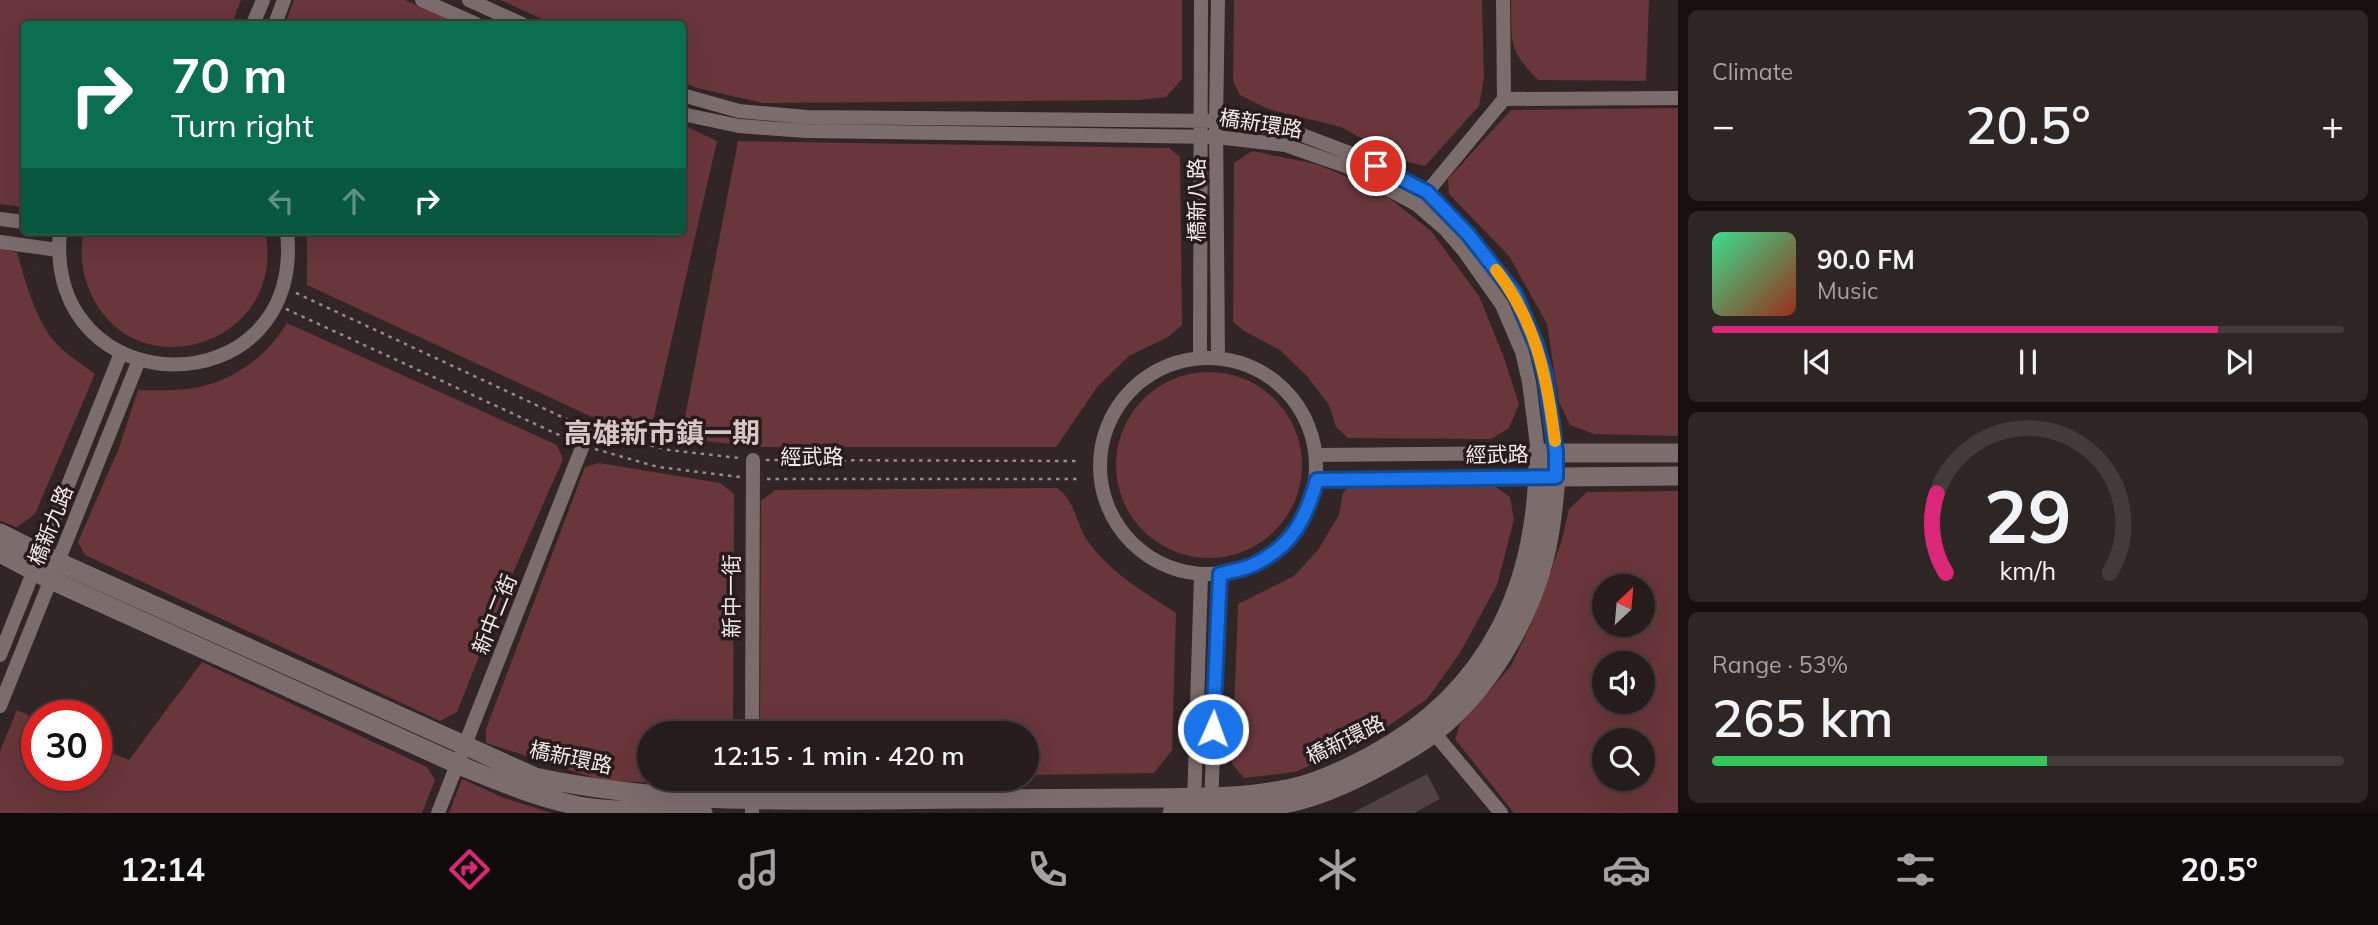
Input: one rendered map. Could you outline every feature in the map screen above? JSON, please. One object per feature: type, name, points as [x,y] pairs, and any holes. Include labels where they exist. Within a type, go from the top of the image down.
[{"type":"street","points":[[254,21],[263,0]]},
{"type":"street","points":[[276,21],[284,0]]},
{"type":"street","points":[[422,0],[469,21]]},
{"type":"street","points":[[469,0],[515,21]]},
{"type":"street","name":"橋新八路","points":[[1200,357],[1201,0]]},
{"type":"street","name":"橋新八路","points":[[1218,0],[1218,357]]},
{"type":"street","points":[[1416,204],[1504,99],[1503,0]]},
{"type":"street","name":"橋新環路","points":[[461,755],[534,777],[583,788],[752,807],[1202,807],[1284,804],[1362,777],[1429,727],[1461,709],[1494,665],[1516,630],[1532,597],[1552,524],[1547,476],[1545,375],[1536,344],[1515,294],[1467,233],[1427,192],[1354,155],[1289,130],[1216,121],[807,117],[739,111],[686,96]]},
{"type":"street","points":[[1504,99],[1678,98]]},
{"type":"street","name":"橋新環路","points":[[686,115],[739,126],[806,131],[1216,137],[1285,145],[1348,167],[1416,204],[1445,229],[1502,305],[1522,352],[1547,453]]},
{"type":"street","points":[[0,219],[21,222]]},
{"type":"street","points":[[60,235],[61,276],[69,299],[82,321],[100,339],[121,353],[165,366],[192,365],[218,358],[241,345],[261,327],[284,288],[290,255],[288,235]]},
{"type":"street","points":[[0,242],[58,250]]},
{"type":"street","name":"橋新九路","points":[[0,706],[121,353]]},
{"type":"street","points":[[1200,357],[1218,357],[1254,367],[1285,388],[1307,419],[1317,455],[1317,480],[1307,514],[1286,543],[1256,564],[1220,574],[1201,575],[1175,570],[1147,556],[1124,535],[1108,509],[1100,478],[1099,461],[1104,430],[1119,402],[1141,379],[1169,364],[1200,357]]},
{"type":"street","name":"橋新九路","points":[[0,655],[46,567],[139,360]]},
{"type":"street","name":"新中二街","points":[[438,813],[589,430]]},
{"type":"street","name":"經武路","points":[[1317,455],[1678,453]]},
{"type":"street","name":"新中一街","points":[[752,721],[753,460]]},
{"type":"street","name":"經武路","points":[[1317,480],[1678,477]]},
{"type":"street","name":"橋新環路","points":[[0,533],[46,567]]},
{"type":"street","name":"橋新環路","points":[[0,553],[46,567],[461,755],[529,793],[579,806],[703,813]]},
{"type":"street","points":[[1202,807],[1220,574]]},
{"type":"street","points":[[1201,575],[1202,807]]},
{"type":"street","points":[[1429,727],[1501,813]]},
{"type":"street","name":"橋新環路","points":[[1172,813],[1202,807]]},
{"type":"path","name":"經武路","points":[[294,293],[589,430],[669,450],[753,460],[1078,461]]},
{"type":"path","name":"經武路","points":[[286,309],[583,446],[658,467],[753,479],[1078,479]]},
{"type":"shaded area","points":[[0,0],[241,0],[233,21],[21,21],[21,207],[0,204]]},
{"type":"shaded area","points":[[294,0],[405,0],[452,21],[286,21]]},
{"type":"shaded area","points":[[501,0],[1182,0],[1182,79],[1166,97],[1138,100],[763,103],[686,83],[686,21],[546,21]]},
{"type":"shaded area","points":[[1234,0],[1482,0],[1484,78],[1479,106],[1425,166],[1403,161],[1341,127],[1268,109],[1240,95],[1233,81]]},
{"type":"shaded area","points":[[1511,0],[1649,0],[1646,81],[1538,80],[1521,60],[1513,44]]},
{"type":"shaded area","points":[[1678,108],[1678,436],[1594,434],[1570,425],[1559,402],[1547,324],[1509,256],[1449,194],[1448,179],[1511,110]]},
{"type":"shaded area","points":[[686,126],[717,141],[651,430],[590,416],[307,285],[307,235],[686,235]]},
{"type":"shaded area","points":[[738,141],[1169,148],[1180,157],[1182,325],[1168,337],[1129,356],[1098,386],[1056,447],[756,447],[681,438]]},
{"type":"shaded area","points":[[1252,151],[1316,164],[1379,190],[1431,231],[1479,296],[1503,355],[1519,404],[1509,428],[1491,439],[1348,438],[1336,427],[1329,405],[1307,376],[1280,350],[1244,331],[1233,322],[1234,163]]},
{"type":"shaded area","points":[[84,235],[265,235],[266,270],[254,302],[233,326],[204,342],[173,347],[141,342],[113,324],[91,294],[82,263]]},
{"type":"shaded area","points":[[0,249],[17,252],[33,302],[50,337],[95,374],[35,514],[17,527],[0,521]]},
{"type":"shaded area","points":[[287,323],[557,445],[563,459],[505,591],[457,712],[440,721],[85,555],[78,542],[119,448],[138,390],[187,389],[217,382],[257,358]]},
{"type":"shaded area","points":[[1209,372],[1245,379],[1275,399],[1295,429],[1302,465],[1295,501],[1275,531],[1245,551],[1209,558],[1173,551],[1143,531],[1123,501],[1116,465],[1123,429],[1143,399],[1173,379]]},
{"type":"shaded area","points":[[599,463],[720,483],[734,494],[733,721],[637,721],[637,782],[604,781],[486,743],[486,729],[585,467]]},
{"type":"shaded area","points":[[1350,486],[1496,487],[1510,497],[1514,520],[1497,585],[1460,653],[1427,699],[1365,742],[1295,772],[1244,778],[1232,764],[1238,604],[1294,576],[1318,550],[1339,515],[1343,493]]},
{"type":"shaded area","points":[[1057,488],[1072,505],[1087,540],[1106,562],[1128,581],[1176,613],[1172,750],[1154,773],[1039,775],[1039,721],[760,721],[761,501],[775,490]]},
{"type":"shaded area","points":[[1678,491],[1678,813],[1514,813],[1455,739],[1460,724],[1511,666],[1534,617],[1561,543],[1569,509],[1587,492]]},
{"type":"shaded area","points":[[202,662],[427,767],[435,780],[422,813],[0,813],[0,751],[17,710],[21,712],[21,791],[112,791],[112,753],[129,760]]},
{"type":"shaded area","points":[[462,779],[504,798],[552,813],[449,813]]},
{"type":"building","points":[[1427,774],[1440,799],[1414,813],[1352,813]]},
{"type":"slow traffic","points":[[1496,270],[1515,294],[1536,344],[1545,375],[1555,441]]},
{"type":"district","name":"高雄新市鎮一期","points":[[662,432]]},
{"type":"route","points":[[1213,729],[1220,574],[1256,564],[1286,543],[1307,514],[1317,480],[1538,475],[1556,477],[1556,452],[1545,375],[1536,344],[1515,294],[1467,233],[1427,192],[1376,166]]}]
